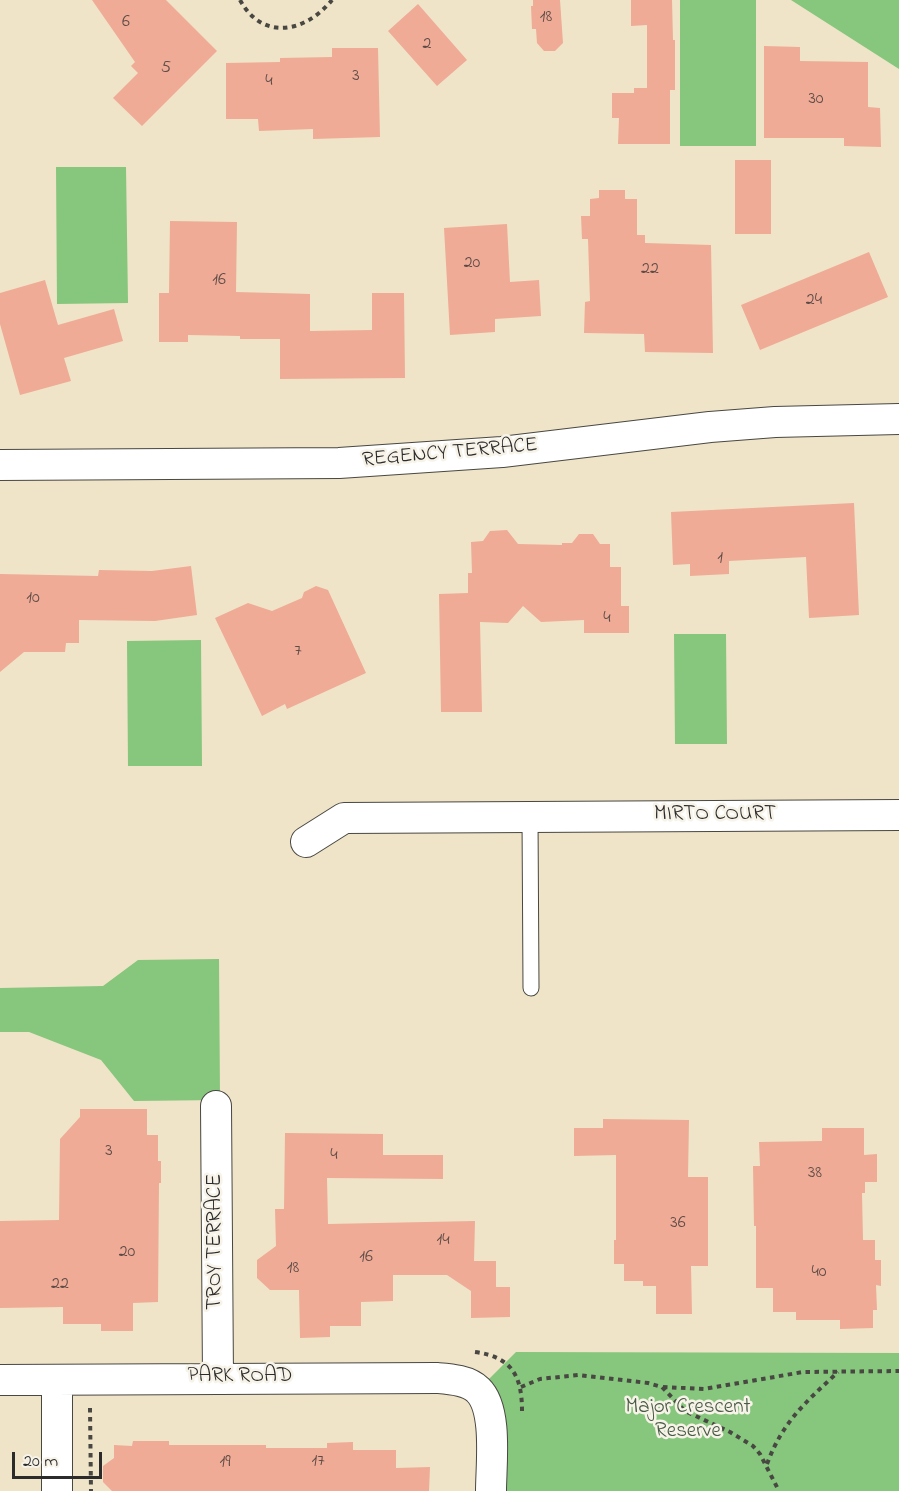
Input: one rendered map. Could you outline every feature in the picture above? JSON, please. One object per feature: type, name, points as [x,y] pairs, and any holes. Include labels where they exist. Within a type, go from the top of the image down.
[{"type":"street","name":"REGENCY TERRACE","points":[[0,465],[360,462],[502,452],[710,427],[775,422],[899,419]]},
{"type":"street","name":"MIRTO COURT","points":[[306,842],[344,818],[899,815]]},
{"type":"street","name":"TROY TERRACE","points":[[216,1106],[218,1378]]},
{"type":"street","name":"PARK ROAD","points":[[0,1380],[437,1378],[466,1383],[478,1390],[484,1400],[490,1422],[491,1491]]},
{"type":"street","points":[[57,1380],[57,1491]]},
{"type":"lane","points":[[530,817],[531,988]]},
{"type":"path","points":[[240,0],[250,15],[267,26],[286,29],[306,24],[323,11],[332,0]]},
{"type":"path","points":[[767,1465],[780,1435],[790,1421],[810,1398],[839,1371]]},
{"type":"path","points":[[521,1387],[552,1377],[585,1375],[662,1387],[704,1389],[803,1372],[899,1371]]},
{"type":"path","points":[[662,1387],[685,1411],[730,1432],[753,1446],[767,1465],[779,1491]]},
{"type":"path","points":[[90,1405],[91,1491]]},
{"type":"green space","points":[[680,0],[756,0],[756,146],[680,146]]},
{"type":"green space","points":[[791,0],[899,0],[899,69]]},
{"type":"green space","points":[[56,167],[126,167],[128,303],[57,304]]},
{"type":"green space","points":[[674,634],[726,634],[727,744],[675,744]]},
{"type":"green space","points":[[201,640],[202,766],[128,766],[127,641]]},
{"type":"green space","points":[[219,959],[220,1100],[134,1101],[101,1060],[29,1032],[0,1032],[0,988],[103,986],[138,960]]},
{"type":"green space","name":"Major Crescent Reserve","points":[[516,1352],[899,1353],[899,1491],[491,1491],[478,1390]]},
{"type":"building","points":[[92,0],[166,0],[217,51],[142,126],[113,98],[138,73],[131,66],[135,62]]},
{"type":"building","points":[[533,0],[560,0],[563,43],[555,51],[544,51],[537,43],[536,29],[532,29]]},
{"type":"building","points":[[631,0],[672,0],[675,90],[670,90],[670,144],[618,144],[619,118],[612,118],[612,93],[634,93],[634,88],[647,88],[647,25],[631,26]]},
{"type":"building","points":[[418,4],[467,60],[437,86],[388,31]]},
{"type":"building","points":[[764,46],[800,47],[800,61],[868,62],[868,107],[880,108],[881,147],[844,146],[844,138],[764,138]]},
{"type":"building","points":[[332,48],[378,48],[380,137],[313,139],[313,129],[259,131],[258,119],[226,119],[226,63],[280,62],[280,58],[332,57]]},
{"type":"building","points":[[735,160],[771,160],[771,234],[735,234]]},
{"type":"building","points":[[599,190],[625,190],[625,199],[637,199],[637,235],[645,235],[645,243],[711,245],[713,353],[645,352],[644,334],[584,333],[585,302],[590,301],[588,239],[582,239],[581,216],[590,216],[590,199],[599,198]]},
{"type":"building","points":[[170,221],[237,222],[236,292],[310,294],[310,331],[372,330],[372,293],[404,293],[405,378],[280,379],[280,339],[188,335],[188,342],[159,342],[159,293],[169,293]]},
{"type":"building","points":[[507,224],[510,282],[539,280],[541,316],[495,319],[495,332],[450,335],[444,228]]},
{"type":"building","points":[[869,252],[888,297],[760,350],[741,305]]},
{"type":"building","points":[[45,280],[58,325],[114,309],[123,341],[64,358],[71,381],[20,395],[0,324],[0,293]]},
{"type":"building","points":[[854,503],[859,615],[809,618],[806,557],[729,561],[729,574],[690,576],[690,564],[673,565],[671,512]]},
{"type":"building","points":[[507,530],[518,544],[562,545],[562,543],[572,543],[579,534],[593,534],[600,544],[610,544],[610,567],[621,567],[621,606],[629,606],[629,633],[584,633],[584,620],[541,622],[523,606],[508,623],[480,622],[482,712],[441,712],[439,594],[468,593],[468,573],[472,573],[471,542],[483,541],[490,531]]},
{"type":"building","points":[[191,566],[197,615],[155,621],[79,620],[79,643],[66,643],[65,652],[24,652],[0,672],[0,574],[98,576],[99,570],[152,571]]},
{"type":"building","points":[[316,586],[328,590],[366,673],[287,709],[285,704],[262,716],[215,618],[248,603],[272,611],[302,598],[304,592]]},
{"type":"building","points":[[80,1109],[147,1109],[147,1135],[158,1135],[161,1183],[159,1183],[158,1302],[133,1303],[133,1331],[101,1331],[101,1324],[63,1324],[63,1307],[0,1308],[0,1221],[59,1220],[60,1139],[80,1117]]},
{"type":"building","points":[[603,1119],[689,1120],[688,1177],[708,1177],[708,1266],[691,1266],[692,1314],[656,1314],[656,1286],[643,1286],[643,1281],[624,1281],[624,1264],[614,1264],[616,1155],[574,1156],[574,1128],[603,1128]]},
{"type":"building","points":[[822,1128],[864,1128],[864,1155],[877,1154],[877,1182],[865,1182],[865,1193],[862,1193],[863,1240],[875,1240],[875,1260],[881,1260],[881,1286],[876,1285],[877,1310],[873,1310],[873,1328],[840,1329],[840,1320],[796,1320],[796,1312],[773,1312],[773,1288],[756,1288],[753,1166],[760,1166],[759,1142],[822,1141]]},
{"type":"building","points":[[285,1133],[383,1134],[383,1155],[443,1155],[443,1179],[327,1178],[328,1224],[475,1221],[474,1261],[496,1261],[496,1287],[510,1287],[510,1317],[471,1318],[471,1291],[447,1275],[393,1275],[393,1301],[361,1302],[361,1326],[330,1326],[330,1337],[300,1338],[299,1290],[270,1290],[257,1278],[257,1260],[276,1246],[275,1209],[284,1209]]},
{"type":"building","points":[[133,1441],[169,1441],[169,1445],[266,1445],[266,1448],[327,1448],[327,1443],[353,1442],[353,1450],[396,1450],[396,1468],[430,1467],[429,1491],[112,1491],[103,1482],[103,1466],[114,1458],[114,1445],[132,1446]]}]
